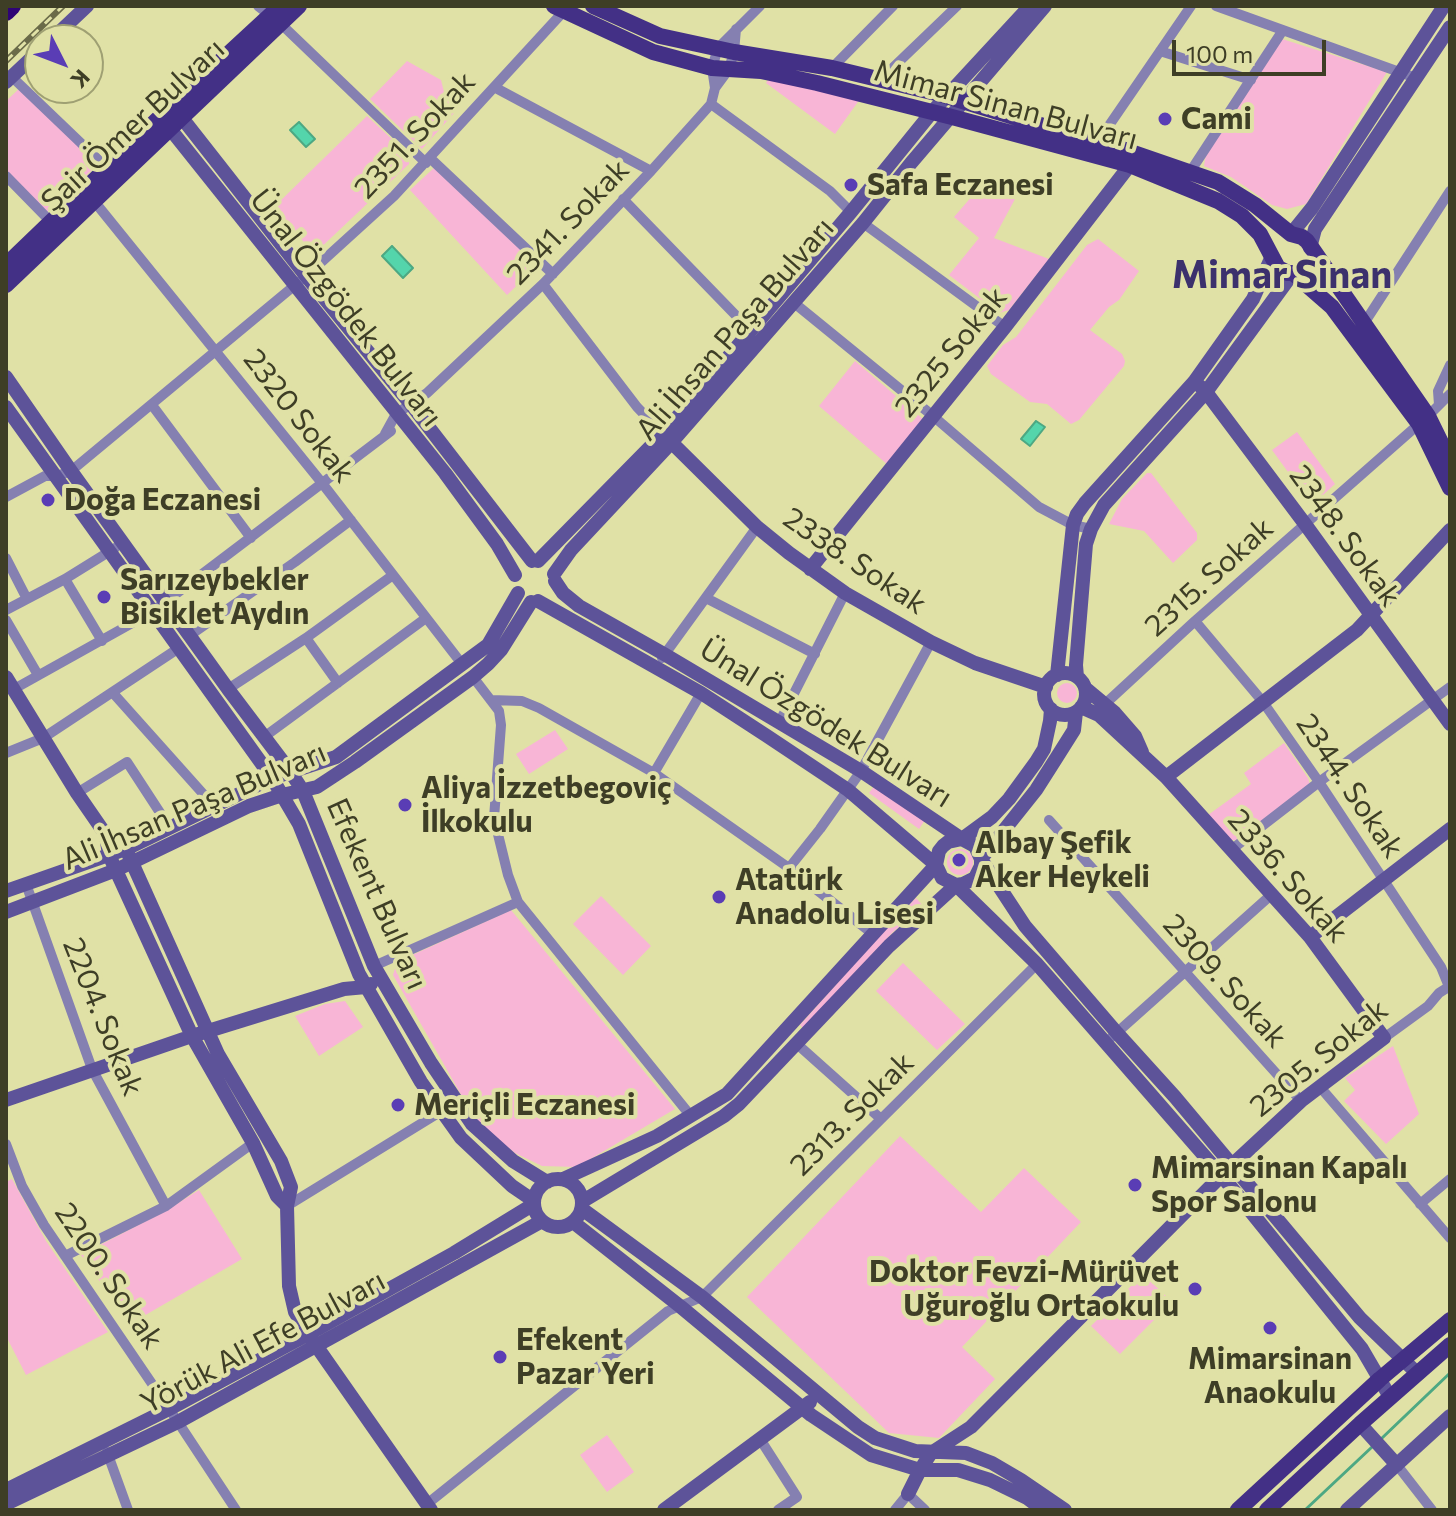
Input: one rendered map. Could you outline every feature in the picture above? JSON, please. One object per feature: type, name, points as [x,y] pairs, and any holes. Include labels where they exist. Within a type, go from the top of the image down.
[{"type":"highway","points":[[6,12],[12,6]]},
{"type":"main road","points":[[68,24],[87,6]]},
{"type":"main road","name":"Şair Ömer Bulvarı","points":[[6,285],[94,201],[272,13],[299,6]]},
{"type":"main road","name":"Mimar Sinan Bulvarı","points":[[593,6],[624,12],[660,36],[832,68],[947,96],[1099,141],[1218,182],[1255,205],[1291,234],[1302,237],[1429,415],[1450,461]]},
{"type":"main road","points":[[947,96],[1030,6]]},
{"type":"main road","points":[[965,102],[1045,6]]},
{"type":"main road","points":[[1057,675],[1073,525],[1077,514],[1200,387],[1253,299],[1276,240],[1291,234],[1312,208],[1444,6]]},
{"type":"main road","name":"Mimar Sinan Bulvarı","points":[[562,8],[653,52],[721,68],[761,71],[817,83],[952,117],[1130,165],[1218,201],[1242,216],[1260,234],[1278,268],[1293,273],[1332,307],[1429,415],[1450,488]]},
{"type":"main road","points":[[1081,682],[1071,674],[1057,675],[1051,679],[1046,687],[1045,698],[1051,709],[1044,749],[1009,799],[992,817],[962,839],[943,846],[936,865],[727,1094],[657,1136],[563,1179],[547,1182],[536,1193],[534,1203],[538,1217],[551,1227],[559,1228],[573,1222],[582,1205],[724,1116],[739,1104],[889,946],[956,885],[975,878],[981,859],[1036,790],[1074,730],[1079,709],[1085,701],[1081,682],[1076,665],[1086,544],[1104,505],[1293,273],[1308,264],[1315,229],[1450,27]]},
{"type":"main road","points":[[9,80],[24,65]]},
{"type":"main road","name":"Ali İhsan Paşa Bulvarı","points":[[554,577],[571,550],[787,297],[851,212],[947,96]]},
{"type":"main road","name":"Ali İhsan Paşa Bulvarı","points":[[535,561],[667,438],[750,330],[863,223],[965,102]]},
{"type":"main road","name":"Şair Ömer Bulvarı","points":[[6,265],[107,168],[171,117]]},
{"type":"main road","name":"Ünal Özgödek Bulvarı","points":[[171,117],[300,281],[400,419],[445,473],[515,575]]},
{"type":"main road","name":"2325 Sokak","points":[[810,569],[1005,327],[1130,165]]},
{"type":"main road","points":[[851,212],[863,223]]},
{"type":"main road","name":"Ünal Özgödek Bulvarı","points":[[300,281],[414,408],[535,561]]},
{"type":"main road","name":"Efekent Bulvarı","points":[[6,377],[109,552],[272,778],[299,824],[362,980],[440,1112],[461,1138],[534,1203]]},
{"type":"main road","name":"2348. Sokak","points":[[1200,387],[1305,524],[1450,724]]},
{"type":"main road","name":"Efekent Bulvarı","points":[[6,407],[123,543],[303,791],[378,972],[431,1063],[472,1124],[513,1161],[547,1182]]},
{"type":"main road","name":"2338. Sokak","points":[[667,438],[757,527],[845,593],[975,663],[1046,687]]},
{"type":"main road","points":[[1166,777],[1357,630],[1450,530]]},
{"type":"main road","points":[[535,561],[550,568],[554,577],[550,594],[535,602],[525,600],[514,584],[520,567],[535,561]]},
{"type":"main road","name":"Ünal Özgödek Bulvarı","points":[[554,577],[563,593],[579,606],[861,771],[975,846],[1025,926],[1111,1038]]},
{"type":"main road","name":"Ali İhsan Paşa Bulvarı","points":[[6,912],[116,870],[129,856],[170,828],[272,778],[336,757],[488,645],[518,593]]},
{"type":"main road","name":"Ali İhsan Paşa Bulvarı","points":[[6,891],[109,855],[129,856],[249,806],[317,787],[473,677],[501,650],[535,602]]},
{"type":"main road","name":"Ünal Özgödek Bulvarı","points":[[535,602],[701,693],[848,790],[936,865],[942,878],[956,885],[1111,1038],[1360,1318],[1418,1374]]},
{"type":"main road","name":"2336. Sokak","points":[[1081,682],[1135,736],[1144,756]]},
{"type":"main road","points":[[10,683],[77,793],[106,835],[129,856],[218,1054],[281,1161],[291,1187],[287,1206],[289,1286],[295,1312],[427,1508]]},
{"type":"main road","points":[[1051,709],[1063,715],[1079,709]]},
{"type":"main road","name":"2336. Sokak","points":[[1079,709],[1099,715],[1166,777],[1310,937],[1384,1038]]},
{"type":"main road","points":[[1310,937],[1450,829]]},
{"type":"main road","points":[[106,835],[109,855],[192,1036],[253,1143],[277,1196],[287,1206]]},
{"type":"main road","points":[[6,1100],[192,1036],[344,989],[378,972]]},
{"type":"main road","name":"2305. Sokak","points":[[971,1427],[1227,1170],[1301,1101],[1384,1038]]},
{"type":"main road","name":"Ünal Özgödek Bulvarı","points":[[1227,1170],[1362,1349],[1390,1397]]},
{"type":"main road","points":[[563,1179],[576,1187],[582,1205],[702,1297],[858,1427],[875,1438],[904,1448],[931,1453],[966,1453],[992,1463],[1044,1507]]},
{"type":"main road","name":"Yörük Ali Efe Bulvarı","points":[[6,1490],[178,1422],[534,1203]]},
{"type":"main road","name":"Yörük Ali Efe Bulvarı","points":[[6,1504],[106,1450],[169,1409],[313,1340],[542,1221]]},
{"type":"main road","points":[[573,1222],[803,1407],[871,1455],[920,1470],[958,1470],[990,1480],[1044,1507],[1065,1510]]},
{"type":"main road","points":[[1238,1510],[1402,1359],[1450,1320]]},
{"type":"main road","points":[[1267,1510],[1450,1345]]},
{"type":"main road","points":[[664,1510],[819,1395]]},
{"type":"main road","points":[[1347,1510],[1450,1416]]},
{"type":"main road","points":[[1360,1424],[1397,1465]]},
{"type":"main road","points":[[908,1494],[931,1453],[971,1427]]},
{"type":"main road","points":[[908,1494],[941,1471],[971,1427]]},
{"type":"street","points":[[715,88],[736,29],[760,6]]},
{"type":"street","points":[[817,83],[893,6]]},
{"type":"street","points":[[880,80],[957,6]]},
{"type":"street","points":[[1089,155],[1191,6]]},
{"type":"street","points":[[1216,6],[1416,78]]},
{"type":"street","name":"2351. Sokak","points":[[6,497],[45,476],[64,474],[300,281],[428,161],[562,8]]},
{"type":"street","points":[[272,13],[553,274]]},
{"type":"street","points":[[721,68],[736,29]]},
{"type":"street","points":[[1190,172],[1283,30]]},
{"type":"street","points":[[1160,51],[1251,80]]},
{"type":"street","name":"2341. Sokak","points":[[414,408],[553,274],[651,171],[711,104],[721,68]]},
{"type":"street","points":[[9,80],[107,168]]},
{"type":"street","points":[[494,87],[651,171]]},
{"type":"street","points":[[711,104],[830,191],[851,212]]},
{"type":"street","points":[[6,176],[51,222]]},
{"type":"street","points":[[1363,325],[1450,191]]},
{"type":"street","points":[[623,199],[750,330]]},
{"type":"street","name":"2320 Sokak","points":[[94,201],[322,483],[462,664]]},
{"type":"street","points":[[863,223],[1005,327]]},
{"type":"street","points":[[543,284],[637,407],[667,438]]},
{"type":"street","points":[[787,297],[1039,507],[1073,525],[1091,529]]},
{"type":"street","points":[[1429,415],[1450,365]]},
{"type":"street","name":"2315. Sokak","points":[[1105,704],[1450,394]]},
{"type":"street","points":[[152,405],[251,538]]},
{"type":"street","points":[[10,683],[38,675],[152,612],[385,434],[414,408]]},
{"type":"street","points":[[189,636],[351,520]]},
{"type":"street","points":[[656,668],[757,527]]},
{"type":"street","points":[[6,610],[65,579],[123,543]]},
{"type":"street","points":[[6,558],[27,599]]},
{"type":"street","points":[[228,689],[393,575]]},
{"type":"street","points":[[65,579],[102,641]]},
{"type":"street","points":[[779,723],[845,593]]},
{"type":"street","points":[[706,598],[815,654]]},
{"type":"street","points":[[264,737],[426,618]]},
{"type":"street","points":[[6,620],[38,675]]},
{"type":"street","name":"2344. Sokak","points":[[1195,621],[1263,702],[1446,964],[1447,989]]},
{"type":"street","points":[[306,638],[338,683]]},
{"type":"street","points":[[789,868],[861,771],[931,642]]},
{"type":"street","points":[[6,753],[43,738],[179,648]]},
{"type":"street","points":[[473,677],[499,711],[501,725],[494,818],[518,902],[690,1115]]},
{"type":"street","points":[[1231,850],[1450,687]]},
{"type":"street","points":[[113,693],[214,806]]},
{"type":"street","points":[[654,773],[701,693]]},
{"type":"street","points":[[491,700],[522,701],[539,708],[654,773],[789,868],[873,934]]},
{"type":"street","points":[[77,793],[127,762],[170,828]]},
{"type":"street","name":"2309. Sokak","points":[[1049,820],[1301,1101]]},
{"type":"street","name":"2204. Sokak","points":[[26,884],[92,1069],[166,1206]]},
{"type":"street","points":[[1111,1038],[1271,895]]},
{"type":"street","points":[[378,972],[518,902]]},
{"type":"street","name":"2313. Sokak","points":[[427,1508],[668,1311],[702,1297],[1037,964]]},
{"type":"street","name":"2305. Sokak","points":[[1384,1038],[1447,989]]},
{"type":"street","points":[[797,1044],[881,1119]]},
{"type":"street","points":[[1320,1087],[1450,1238]]},
{"type":"street","points":[[287,1206],[440,1112]]},
{"type":"street","points":[[65,1256],[166,1206],[253,1143]]},
{"type":"street","name":"2200. Sokak","points":[[6,1144],[22,1186],[44,1225],[236,1510]]},
{"type":"street","points":[[1420,1204],[1450,1179]]},
{"type":"street","points":[[760,1439],[797,1497],[778,1510]]},
{"type":"street","points":[[106,1450],[128,1510]]},
{"type":"street","points":[[1397,1465],[1432,1510]]},
{"type":"street","points":[[895,1510],[908,1494],[925,1510]]},
{"type":"shaded area","points":[[1282,39],[1387,72],[1306,204],[1287,209],[1272,205],[1231,177],[1204,166],[1206,154]]},
{"type":"shaded area","points":[[407,61],[441,80],[444,92],[463,103],[422,149],[370,99]]},
{"type":"shaded area","points":[[768,80],[860,99],[835,134],[766,83]]},
{"type":"shaded area","points":[[20,88],[24,92],[24,104],[36,104],[97,165],[46,213],[6,171],[6,101]]},
{"type":"shaded area","points":[[367,116],[409,155],[409,164],[314,254],[274,207]]},
{"type":"shaded area","points":[[299,122],[315,139],[306,147],[290,130]]},
{"type":"shaded area","points":[[435,167],[538,265],[507,295],[410,190]]},
{"type":"shaded area","points":[[980,187],[1015,199],[994,238],[1049,259],[1009,310],[999,313],[949,275],[979,238],[954,217]]},
{"type":"shaded area","points":[[1098,239],[1139,271],[1119,300],[1090,330],[1122,354],[1124,366],[1079,420],[1071,424],[1047,404],[1030,402],[991,374],[987,366],[1003,345],[1016,337],[1087,245]]},
{"type":"shaded area","points":[[392,246],[413,268],[403,278],[382,256]]},
{"type":"shaded area","points":[[855,361],[923,419],[888,465],[819,406]]},
{"type":"shaded area","points":[[1036,421],[1045,427],[1030,446],[1021,439]]},
{"type":"shaded area","points":[[1297,432],[1335,484],[1312,505],[1272,450]]},
{"type":"shaded area","points":[[1147,473],[1151,473],[1197,533],[1197,540],[1173,563],[1144,531],[1109,524],[1122,499]]},
{"type":"shaded area","points":[[1067,683],[1074,686],[1077,693],[1074,700],[1067,703],[1060,700],[1057,693],[1060,686]]},
{"type":"shaded area","points":[[555,730],[568,749],[529,774],[516,754]]},
{"type":"shaded area","points":[[1284,743],[1310,785],[1236,840],[1231,840],[1208,815],[1251,784],[1244,773]]},
{"type":"shaded area","points":[[875,785],[925,820],[919,829],[869,793]]},
{"type":"shaded area","points":[[960,849],[969,853],[973,862],[969,871],[960,875],[951,871],[947,862],[951,853]]},
{"type":"shaded area","points":[[601,896],[651,946],[623,975],[573,924]]},
{"type":"shaded area","points":[[916,898],[923,906],[893,932],[803,1028],[800,1025]]},
{"type":"shaded area","points":[[511,910],[675,1109],[577,1167],[542,1166],[515,1153],[485,1129],[471,1112],[393,975],[397,962]]},
{"type":"shaded area","points":[[903,963],[965,1024],[937,1050],[876,991]]},
{"type":"shaded area","points":[[345,1001],[363,1027],[319,1056],[295,1016],[325,1004]]},
{"type":"shaded area","points":[[1393,1046],[1419,1114],[1386,1144],[1344,1101],[1355,1090],[1345,1078]]},
{"type":"shaded area","points":[[900,1136],[981,1212],[1024,1168],[1081,1222],[962,1347],[995,1379],[939,1438],[889,1433],[747,1297]]},
{"type":"shaded area","points":[[12,1179],[46,1241],[108,1332],[26,1375],[6,1336],[6,1182]]},
{"type":"shaded area","points":[[199,1190],[242,1259],[130,1324],[81,1255]]},
{"type":"shaded area","points":[[1143,1274],[1172,1302],[1120,1354],[1091,1326]]},
{"type":"shaded area","points":[[607,1435],[634,1472],[607,1492],[580,1455]]},
{"type":"waterway","points":[[1381,1439],[1450,1373]]},
{"type":"waterway","points":[[1305,1510],[1372,1447]]},
{"type":"railway","points":[[6,61],[63,6]]},
{"type":"place","name":"Cami","points":[[1165,119]]},
{"type":"place","name":"Safa Eczanesi","points":[[851,185]]},
{"type":"place","name":"Doğa Eczanesi","points":[[48,500]]},
{"type":"place","name":"Sarızeybekler Bisiklet Aydın","points":[[104,597]]},
{"type":"place","name":"Aliya İzzetbegoviç İlkokulu","points":[[405,805]]},
{"type":"place","name":"Albay Şefik Aker Heykeli","points":[[959,860]]},
{"type":"place","name":"Atatürk Anadolu Lisesi","points":[[719,897]]},
{"type":"place","name":"Meriçli Eczanesi","points":[[398,1105]]},
{"type":"place","name":"Mimarsinan Kapalı Spor Salonu","points":[[1135,1185]]},
{"type":"place","name":"Doktor Fevzi-Mürüvet Uğuroğlu Ortaokulu","points":[[1195,1289]]},
{"type":"place","name":"Mimarsinan Anaokulu","points":[[1270,1328]]},
{"type":"place","name":"Efekent Pazar Yeri","points":[[500,1357]]},
{"type":"district","name":"Mimar Sinan","points":[[1282,275]]}]
